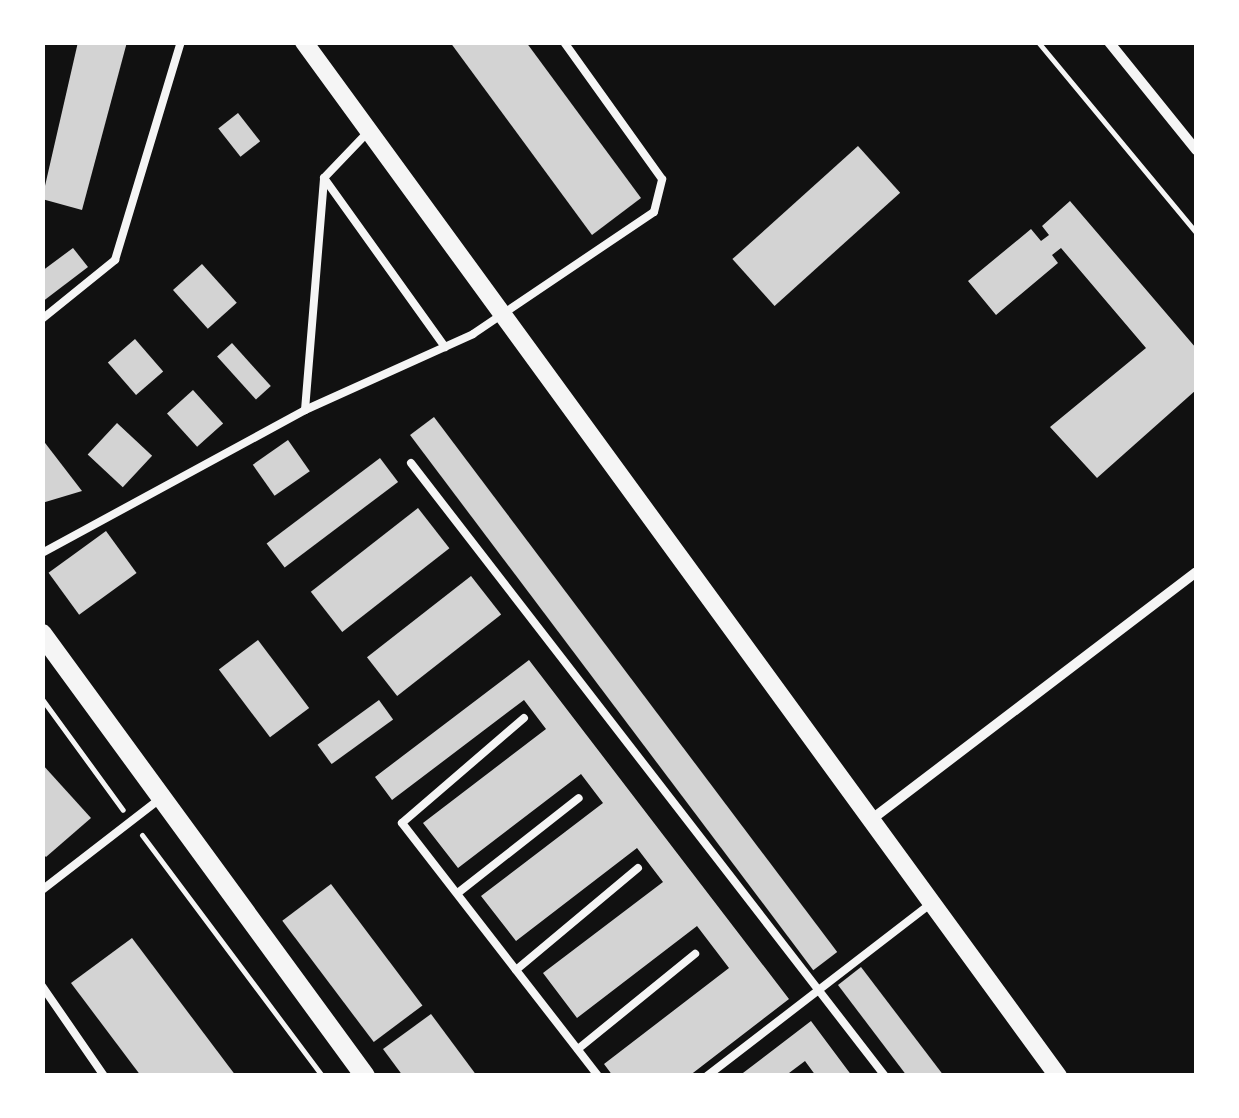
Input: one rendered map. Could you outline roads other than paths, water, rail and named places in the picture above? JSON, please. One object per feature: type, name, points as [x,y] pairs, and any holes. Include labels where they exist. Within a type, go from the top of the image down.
[{"type":"main road","points":[[42,634],[366,1076]]},
{"type":"street","points":[[304,42],[876,816],[932,903],[1058,1076]]},
{"type":"street","points":[[1109,42],[1196,150]]},
{"type":"street","points":[[876,816],[1196,572]]},
{"type":"lane","points":[[42,318],[116,260],[181,42]]},
{"type":"lane","points":[[42,554],[305,410],[446,347],[503,316],[654,212],[662,179],[564,42]]},
{"type":"lane","points":[[305,410],[324,178],[369,130]]},
{"type":"lane","points":[[324,178],[446,347]]},
{"type":"lane","points":[[411,463],[886,1076]]},
{"type":"lane","points":[[524,718],[402,823],[598,1076]]},
{"type":"lane","points":[[42,890],[163,796]]},
{"type":"lane","points":[[459,892],[580,798]]},
{"type":"lane","points":[[516,970],[638,868]]},
{"type":"lane","points":[[707,1076],[932,903]]},
{"type":"lane","points":[[578,1049],[694,954]]},
{"type":"lane","points":[[42,986],[104,1076]]}]
